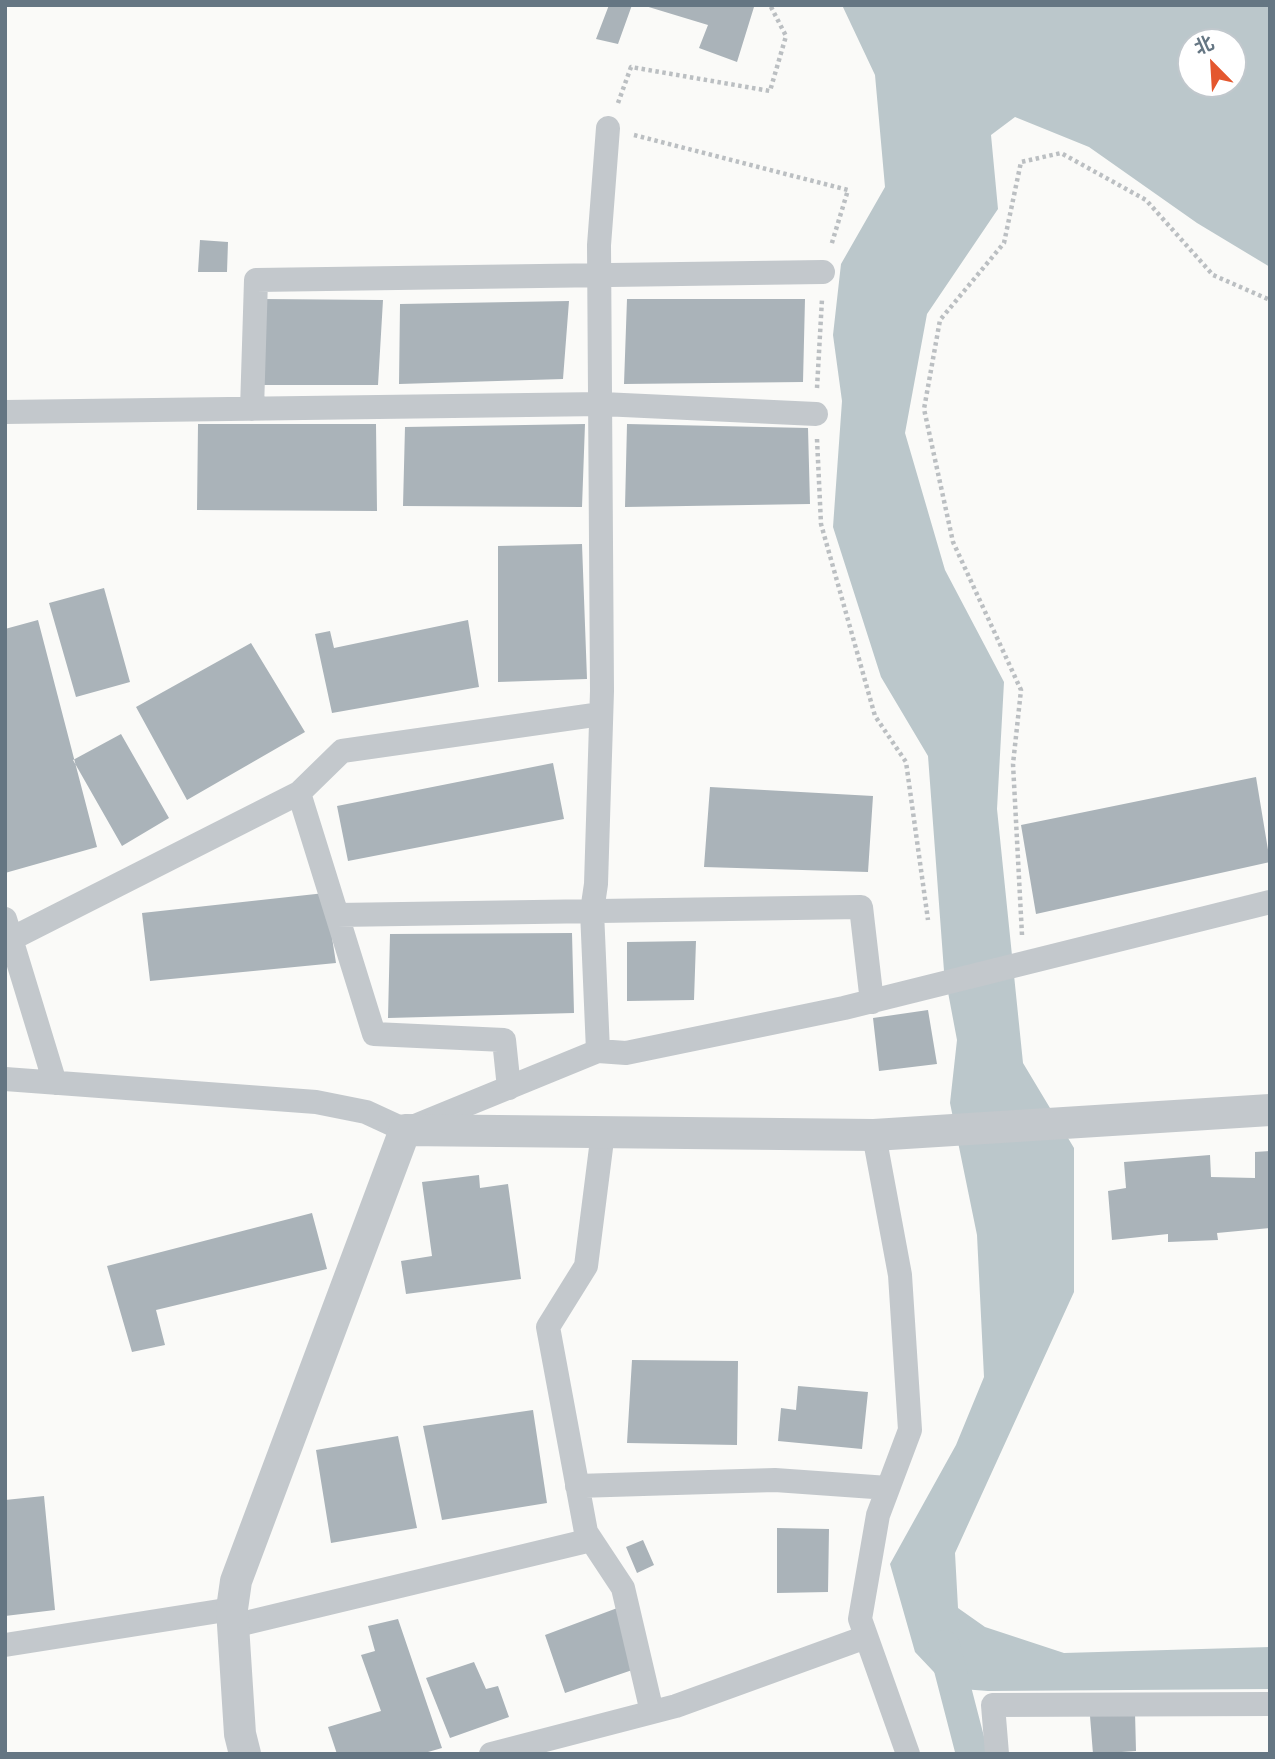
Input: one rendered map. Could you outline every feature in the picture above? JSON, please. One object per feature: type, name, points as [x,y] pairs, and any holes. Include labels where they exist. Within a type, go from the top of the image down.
[{"type":"street","points":[[598,1051],[592,911],[596,884],[601,714],[602,404],[599,274],[608,128]]},
{"type":"street","points":[[252,408],[256,280],[823,272]]},
{"type":"street","points":[[5,412],[602,404],[816,414]]},
{"type":"street","points":[[55,1083],[8,929],[299,793],[342,751],[601,714]]},
{"type":"street","points":[[299,793],[374,1034],[504,1040],[509,1088]]},
{"type":"street","points":[[245,1754],[240,1734],[233,1618],[236,1581],[405,1129],[598,1051],[626,1053],[872,1002],[1270,902]]},
{"type":"street","points":[[337,915],[861,907],[872,1002]]},
{"type":"street","points":[[5,1079],[316,1102],[366,1112],[405,1129],[883,1135],[1270,1110]]},
{"type":"street","points":[[603,1132],[586,1266],[548,1327],[586,1532],[623,1588],[652,1712]]},
{"type":"street","points":[[883,1135],[900,1275],[910,1430],[878,1515],[860,1619],[908,1754]]},
{"type":"street","points":[[577,1486],[775,1480],[888,1488]]},
{"type":"street","points":[[5,1645],[233,1618],[591,1540]]},
{"type":"street","points":[[491,1754],[676,1706],[866,1637]]},
{"type":"street","points":[[997,1754],[993,1705],[1270,1704]]},
{"type":"path","points":[[770,5],[786,36],[770,91],[631,66],[608,128],[848,190],[823,272],[816,414],[821,524],[875,716],[906,762],[928,920]]},
{"type":"path","points":[[1024,964],[1013,764],[1021,690],[953,542],[950,529],[925,409],[940,320],[1004,243],[1021,162],[1061,153],[1146,200],[1213,275],[1270,300]]},
{"type":"shaded area","points":[[842,5],[1270,5],[1270,267],[1197,223],[1089,147],[1015,117],[991,135],[998,209],[927,314],[905,433],[945,570],[1004,682],[997,809],[1023,1063],[1074,1148],[1074,1292],[955,1553],[958,1608],[985,1627],[1064,1653],[1270,1647],[1270,1689],[988,1691],[949,1688],[915,1652],[890,1564],[956,1445],[984,1377],[977,1235],[950,1103],[957,1040],[944,971],[928,756],[881,677],[833,527],[842,401],[833,335],[841,264],[885,187],[875,75]]},
{"type":"building","points":[[609,5],[632,5],[618,44],[596,39]]},
{"type":"building","points":[[642,5],[754,7],[737,62],[699,48],[708,25]]},
{"type":"building","points":[[200,240],[228,242],[227,272],[198,272]]},
{"type":"building","points":[[263,299],[383,300],[378,385],[260,385]]},
{"type":"building","points":[[627,299],[805,299],[803,382],[624,384]]},
{"type":"building","points":[[569,301],[563,379],[399,384],[400,304]]},
{"type":"building","points":[[198,424],[376,424],[377,511],[197,510]]},
{"type":"building","points":[[585,424],[582,507],[403,506],[405,427]]},
{"type":"building","points":[[627,424],[808,428],[810,504],[625,507]]},
{"type":"building","points":[[582,544],[587,679],[498,682],[498,546]]},
{"type":"building","points":[[104,588],[130,682],[76,697],[49,603]]},
{"type":"building","points":[[38,620],[97,847],[5,873],[5,629]]},
{"type":"building","points":[[468,620],[479,687],[332,713],[315,634],[330,631],[334,648]]},
{"type":"building","points":[[251,643],[305,732],[187,800],[136,707]]},
{"type":"building","points":[[121,734],[169,818],[122,846],[73,760]]},
{"type":"building","points":[[553,763],[564,819],[348,861],[337,806]]},
{"type":"building","points":[[1256,777],[1270,862],[1036,914],[1021,825]]},
{"type":"building","points":[[710,787],[873,796],[868,872],[704,867]]},
{"type":"building","points":[[325,893],[336,963],[150,981],[142,913]]},
{"type":"building","points":[[572,933],[574,1013],[388,1018],[390,934]]},
{"type":"building","points":[[696,941],[694,1000],[627,1001],[627,942]]},
{"type":"building","points":[[928,1010],[937,1064],[879,1071],[873,1018]]},
{"type":"building","points":[[1270,1151],[1270,1228],[1217,1233],[1218,1240],[1168,1242],[1168,1234],[1112,1240],[1108,1191],[1126,1188],[1124,1162],[1210,1155],[1211,1177],[1255,1178],[1255,1152]]},
{"type":"building","points":[[479,1175],[480,1188],[508,1184],[521,1279],[406,1294],[401,1261],[432,1256],[422,1182]]},
{"type":"building","points":[[312,1213],[327,1269],[156,1310],[165,1345],[132,1352],[107,1266]]},
{"type":"building","points":[[632,1360],[738,1361],[737,1445],[627,1443]]},
{"type":"building","points":[[798,1386],[868,1392],[862,1449],[778,1441],[781,1408],[796,1410]]},
{"type":"building","points":[[533,1410],[547,1503],[442,1520],[423,1426]]},
{"type":"building","points":[[398,1436],[417,1528],[331,1543],[316,1450]]},
{"type":"building","points":[[44,1496],[55,1610],[5,1616],[5,1500]]},
{"type":"building","points":[[777,1528],[829,1529],[828,1592],[777,1593]]},
{"type":"building","points":[[643,1540],[654,1565],[637,1573],[626,1547]]},
{"type":"building","points":[[620,1607],[644,1666],[565,1693],[545,1635]]},
{"type":"building","points":[[398,1619],[442,1748],[421,1754],[337,1754],[328,1727],[381,1711],[361,1655],[375,1651],[368,1626]]},
{"type":"building","points":[[474,1662],[486,1689],[498,1686],[509,1717],[450,1738],[426,1678]]},
{"type":"building","points":[[1135,1712],[1136,1751],[1093,1754],[1090,1716]]},
{"type":"waterway","points":[[944,1646],[972,1754]]}]
